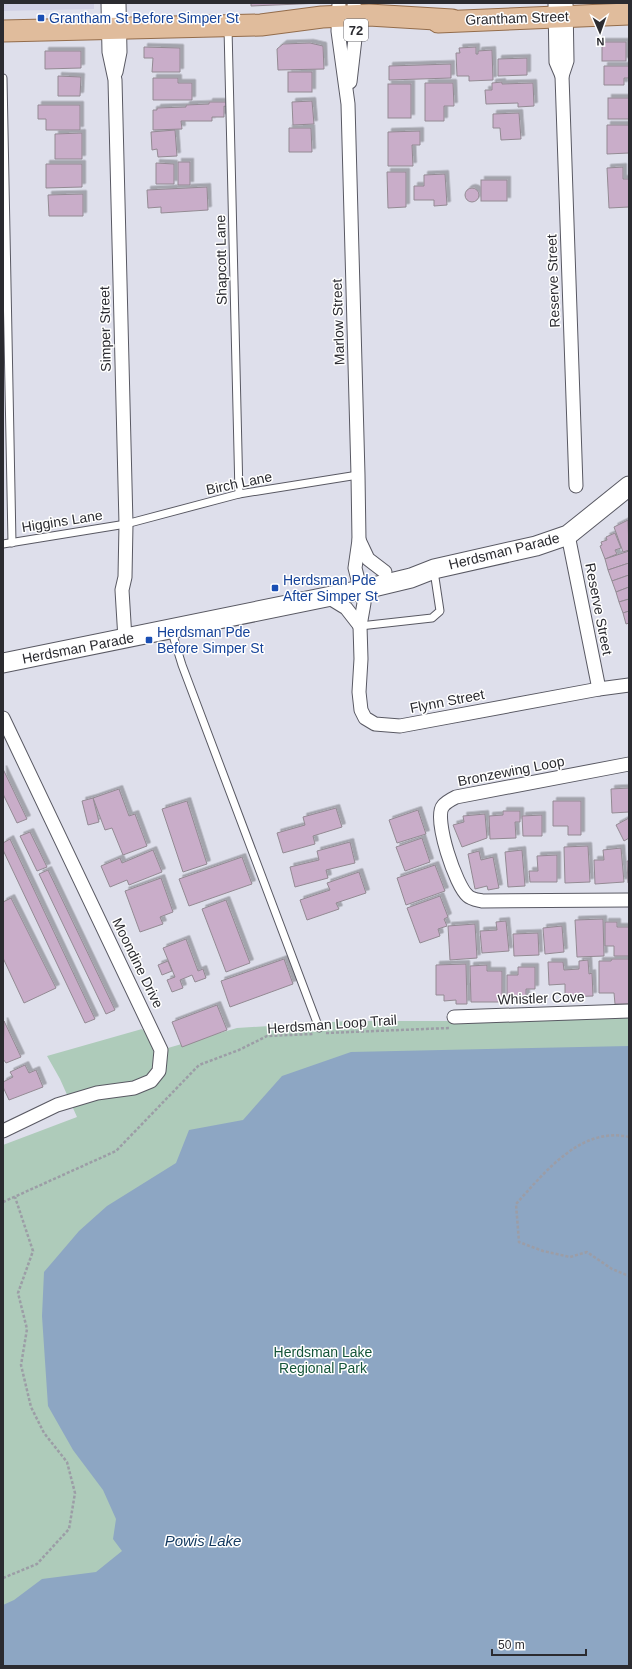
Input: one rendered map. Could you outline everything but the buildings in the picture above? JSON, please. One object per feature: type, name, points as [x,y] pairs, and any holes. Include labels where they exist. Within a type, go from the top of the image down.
[{"type":"main road","name":"Grantham Street","points":[[3,31],[261,24],[347,16],[452,20],[561,10],[629,14]]},
{"type":"main road","name":"Herdsman Parade","points":[[3,663],[129,632],[360,584],[411,578],[434,569],[536,546],[568,535],[629,486]]},
{"type":"main road","name":"Herdsman Parade","points":[[3,653],[129,632],[171,629],[328,597],[385,572],[408,568],[434,569]]},
{"type":"street","name":"Simper Street","points":[[108,3],[120,52],[115,80],[126,524],[125,577],[122,590],[129,632]]},
{"type":"street","name":"Simper Street","points":[[114,29],[119,3]]},
{"type":"street","name":"Reserve Street","points":[[561,10],[567,61],[562,76],[576,486]]},
{"type":"street","name":"Marlow Street","points":[[347,16],[359,540],[355,568],[360,584]]},
{"type":"street","name":"Marlow Street","points":[[347,16],[348,104]]},
{"type":"street","name":"Reserve Street","points":[[568,535],[599,689]]},
{"type":"street","name":"Marlow Street","points":[[359,540],[368,559],[385,572]]},
{"type":"street","name":"Flynn Street","points":[[360,584],[364,603],[360,626],[361,659],[359,692],[361,710],[365,718],[374,724],[400,726],[599,689],[629,686]]},
{"type":"street","points":[[328,597],[346,608],[360,626]]},
{"type":"street","name":"Moondine Drive","points":[[3,718],[161,1050],[159,1071],[151,1081],[134,1088],[97,1094],[57,1105],[3,1131]]},
{"type":"street","name":"Bronzewing Loop","points":[[629,764],[456,796],[442,806],[439,819],[443,837],[460,886],[468,897],[482,901],[629,900]]},
{"type":"street","name":"Whistler Cove","points":[[454,1022],[629,1011]]},
{"type":"lane","name":"Shapcott Lane","points":[[228,25],[239,494]]},
{"type":"lane","points":[[3,78],[12,543]]},
{"type":"lane","name":"Birch Lane","points":[[126,524],[239,494],[358,475]]},
{"type":"lane","name":"Higgins Lane","points":[[3,544],[126,524]]},
{"type":"lane","points":[[360,626],[432,618],[440,611],[434,569]]},
{"type":"lane","points":[[171,629],[182,664],[318,1032]]},
{"type":"path","name":"Herdsman Loop Trail","points":[[3,1202],[116,1151],[199,1065],[239,1050],[267,1036],[454,1022]]},
{"type":"path","points":[[629,1137],[617,1134],[587,1140],[548,1169],[516,1204],[519,1242],[543,1251],[570,1257],[586,1252],[612,1269],[629,1276]]},
{"type":"path","points":[[3,1578],[37,1564],[69,1529],[75,1493],[68,1462],[44,1433],[31,1407],[21,1365],[27,1329],[18,1293],[33,1251],[16,1196]]},
{"type":"shaded area","points":[[3,3],[94,3],[94,9],[3,11]]},
{"type":"green space","name":"Herdsman Lake Regional Park","points":[[629,1016],[629,1666],[3,1666],[3,1145],[77,1117],[60,1079],[47,1056],[142,1029],[161,1050],[237,1028],[348,1021],[447,1021]]},
{"type":"water","name":"Herdsman Lake Regional Park","points":[[629,1046],[629,1666],[3,1666],[3,1605],[14,1600],[42,1579],[96,1572],[122,1551],[113,1539],[116,1519],[103,1490],[73,1450],[48,1406],[42,1316],[44,1272],[79,1231],[107,1206],[176,1163],[189,1130],[243,1120],[282,1076],[351,1052]]},
{"type":"place","name":"Grantham St Before Simper St","points":[[41,18]]},
{"type":"place","name":"Herdsman Pde After Simper St","points":[[275,588]]},
{"type":"place","name":"Herdsman Pde Before Simper St","points":[[149,640]]},
{"type":"water label","name":"Powis Lake","points":[[203,1541]]}]
